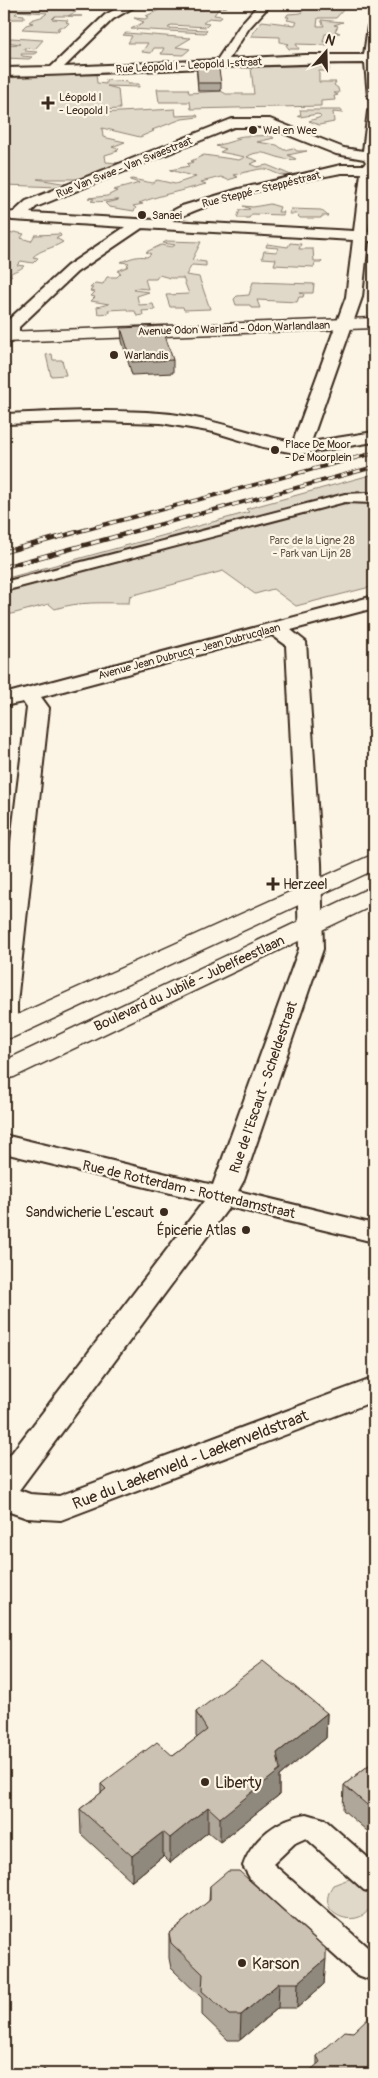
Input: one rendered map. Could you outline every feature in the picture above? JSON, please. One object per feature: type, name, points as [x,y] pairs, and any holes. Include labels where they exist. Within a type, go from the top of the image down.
[{"type":"main road","name":"Avenue Odon Warland - Odon Warlandlaan","points":[[7,337],[374,323]]},
{"type":"main road","points":[[10,1028],[374,861]]},
{"type":"main road","name":"Boulevard du Jubilé - Jubelfeestlaan","points":[[4,1070],[374,895]]},
{"type":"street","points":[[57,70],[57,66],[109,17],[133,4]]},
{"type":"street","points":[[226,63],[222,59],[245,26],[265,4]]},
{"type":"street","points":[[374,26],[372,59],[374,97]]},
{"type":"street","name":"Rue Léopold I - Leopold I-straat","points":[[4,72],[305,59],[372,59]]},
{"type":"street","points":[[300,448],[354,297],[368,237],[374,110]]},
{"type":"street","name":"Rue Van Swae - Van Swaestraat","points":[[11,216],[31,204],[232,124],[270,122],[371,162]]},
{"type":"street","name":"Rue Steppé - Steppéstraat","points":[[159,224],[167,216],[211,201],[371,162]]},
{"type":"street","points":[[11,216],[368,237]]},
{"type":"street","points":[[7,337],[11,326],[72,269],[135,228],[138,223]]},
{"type":"street","points":[[4,419],[96,416],[160,418],[217,428],[269,443],[300,448],[374,437]]},
{"type":"street","points":[[4,587],[345,498],[372,496]]},
{"type":"street","name":"Avenue Jean Dubrucq - Jean Dubrucqlaan","points":[[4,700],[374,602]]},
{"type":"street","name":"Rue de l'Escaut - Scheldestraat","points":[[4,1486],[212,1213],[230,1180],[309,956],[310,890],[296,642],[274,628]]},
{"type":"street","points":[[10,1028],[4,1016],[4,1002],[38,708],[28,694]]},
{"type":"street","name":"Rue de Rotterdam - Rotterdamstraat","points":[[4,1144],[374,1232]]},
{"type":"street","name":"Rue du Laekenveld - Laekenveldstraat","points":[[4,1497],[27,1506],[61,1508],[374,1389]]},
{"type":"street","points":[[374,1881],[314,1828],[308,1826],[296,1828],[261,1856],[259,1860],[261,1871],[366,1965],[374,1968]]},
{"type":"green space","points":[[4,4],[48,4],[40,5],[41,9],[45,7],[75,9],[73,11],[76,12],[68,16],[55,16],[52,19],[68,20],[66,22],[69,23],[65,27],[59,27],[58,31],[22,29],[26,25],[33,23],[29,22],[31,20],[47,13],[18,11],[15,14],[24,15],[24,19],[4,19]]},
{"type":"green space","points":[[162,4],[224,4],[227,7],[219,8],[214,15],[222,16],[220,19],[209,18],[203,23],[209,24],[206,27],[171,25],[168,28],[207,30],[205,33],[131,29],[144,22],[134,18],[145,19],[149,17],[146,16],[159,10],[155,9],[165,5]]},
{"type":"green space","points":[[306,4],[330,4],[326,9],[344,9],[336,18],[318,18],[317,26],[324,26],[321,20],[343,22],[334,25],[338,26],[335,31],[340,33],[325,34],[323,42],[328,42],[327,45],[296,44],[299,49],[289,49],[286,45],[289,44],[280,42],[280,37],[251,36],[262,21],[295,25],[297,22],[287,20],[289,17],[286,17],[288,14],[301,13],[305,8],[301,8]]},
{"type":"green space","points":[[126,33],[191,38],[176,47],[190,49],[183,55],[161,54],[164,48],[154,48],[151,53],[142,52],[148,43],[128,43],[132,36],[123,35]]},
{"type":"green space","points":[[11,38],[43,40],[35,49],[24,48],[25,51],[37,52],[34,54],[21,54],[22,56],[32,57],[29,59],[4,58],[4,45],[20,44],[7,42]]},
{"type":"green space","points":[[312,62],[314,66],[329,67],[329,71],[319,71],[319,82],[336,82],[334,85],[338,88],[339,93],[334,93],[338,95],[334,96],[335,100],[321,101],[321,106],[191,109],[190,102],[159,102],[157,89],[188,89],[189,93],[221,91],[226,94],[254,94],[251,68],[220,67]]},
{"type":"green space","points":[[96,73],[97,83],[106,84],[106,80],[139,84],[139,87],[107,86],[118,89],[120,109],[100,110],[100,113],[175,109],[176,116],[197,115],[198,117],[182,119],[152,130],[154,131],[140,137],[102,128],[103,137],[125,142],[112,147],[119,149],[116,151],[118,151],[105,155],[106,162],[119,163],[79,179],[37,179],[68,184],[59,187],[4,185],[4,74]]},
{"type":"green space","points":[[300,110],[342,110],[342,113],[333,112],[334,122],[319,125],[309,121],[321,117],[318,114],[300,117],[298,116],[301,116]]},
{"type":"green space","points":[[269,135],[274,138],[257,142],[277,145],[284,150],[293,148],[297,151],[307,151],[288,155],[296,159],[289,160],[265,153],[253,154],[247,157],[258,161],[250,164],[257,167],[267,165],[291,175],[286,176],[260,169],[233,175],[238,177],[228,180],[221,177],[201,182],[206,184],[139,203],[143,204],[133,206],[136,208],[134,211],[109,207],[105,203],[119,200],[94,202],[91,201],[94,199],[88,198],[107,196],[117,191],[113,190],[139,183],[130,180],[132,179],[152,183],[157,180],[175,184],[196,177],[170,170],[189,166],[187,164],[193,162],[191,161],[204,155],[239,160],[245,157],[220,152],[226,149],[216,146],[240,139],[235,138],[239,137]]},
{"type":"green space","points":[[270,204],[280,207],[278,212],[284,212],[283,215],[252,214],[249,218],[237,218],[240,210],[250,209],[243,206],[253,207]]},
{"type":"green space","points":[[291,209],[321,210],[328,216],[300,218],[296,214],[289,214]]},
{"type":"green space","points":[[14,232],[24,234],[21,238],[31,241],[35,235],[60,234],[61,236],[56,238],[63,242],[36,254],[33,257],[38,258],[33,263],[21,261],[17,265],[24,266],[9,275],[12,275],[8,279],[10,280],[4,284],[4,238]]},
{"type":"green space","points":[[167,241],[201,242],[192,260],[206,262],[206,266],[192,265],[186,275],[199,277],[210,309],[184,310],[183,307],[170,307],[166,295],[189,294],[183,278],[170,278],[159,275],[156,279],[145,279],[148,289],[136,288],[134,290],[149,292],[137,296],[139,305],[153,304],[155,310],[142,311],[143,315],[137,316],[135,311],[128,311],[127,309],[108,310],[109,313],[98,314],[97,307],[109,304],[91,301],[95,297],[91,296],[95,292],[90,291],[93,288],[90,288],[95,283],[103,284],[107,277],[117,277],[121,273],[117,271],[129,266],[127,265],[129,263],[120,262],[136,257],[147,257],[151,254],[146,252],[161,245],[172,247],[175,245],[163,243]]},
{"type":"green space","points":[[290,243],[301,244],[299,249],[313,249],[314,261],[322,261],[321,263],[315,263],[314,267],[274,265],[276,259],[262,258],[264,251],[277,252],[278,248],[266,247],[267,244],[288,247]]},
{"type":"green space","points":[[253,282],[314,284],[313,293],[300,293],[304,294],[303,297],[299,297],[297,302],[257,300],[260,308],[251,308],[250,305],[236,305],[234,299],[237,296],[249,295]]},
{"type":"green space","points":[[52,354],[53,360],[62,360],[66,375],[51,376],[46,355]]},
{"type":"green space","name":"Parc de la Ligne 28 - Park van Lijn 28","points":[[374,474],[374,586],[296,606],[273,589],[255,594],[223,571],[130,596],[129,603],[82,604],[55,609],[49,604],[4,616],[4,579],[249,512],[246,509]]},
{"type":"green space","points":[[349,1879],[358,1881],[371,1892],[370,1906],[364,1914],[355,1918],[345,1918],[336,1914],[329,1907],[328,1897],[333,1885]]},
{"type":"building","points":[[196,63],[218,63],[221,83],[198,83]]},
{"type":"building","points":[[162,326],[173,360],[132,362],[121,328]]},
{"type":"building","name":"Liberty","points":[[263,1661],[327,1713],[277,1753],[280,1770],[220,1818],[208,1807],[170,1838],[163,1832],[132,1856],[80,1809],[106,1789],[101,1784],[157,1742],[173,1756],[207,1730],[196,1712]]},
{"type":"building","points":[[374,1761],[374,1811],[344,1785]]},
{"type":"building","name":"Karson","points":[[228,1871],[239,1871],[326,1949],[326,1959],[298,1983],[279,1983],[241,2015],[229,2015],[202,1991],[203,1974],[171,1943],[169,1933],[210,1900],[210,1886]]},
{"type":"building","points":[[374,2012],[374,2074],[306,2074],[320,2062],[317,2056],[345,2031],[353,2032]]},
{"type":"building","points":[[44,2069],[49,2074],[38,2074]]},
{"type":"railway","points":[[69,534],[374,453]]},
{"type":"railway","points":[[124,534],[374,467]]},
{"type":"railway","points":[[4,552],[74,533]]},
{"type":"railway","points":[[4,567],[129,533]]},
{"type":"place","name":"Léopold I - Leopold I","points":[[48,103]]},
{"type":"place","name":"Wel en Wee","points":[[253,130]]},
{"type":"place","name":"Sanaei","points":[[142,215]]},
{"type":"place","name":"Warlandis","points":[[114,355]]},
{"type":"place","name":"Place De Moor - De Moorplein","points":[[275,450]]},
{"type":"place","name":"Herzeel","points":[[273,884]]},
{"type":"place","name":"Sandwicherie L'escaut","points":[[164,1212]]},
{"type":"place","name":"Épicerie Atlas","points":[[246,1230]]},
{"type":"place","name":"Liberty","points":[[205,1782]]},
{"type":"place","name":"Karson","points":[[242,1963]]}]
